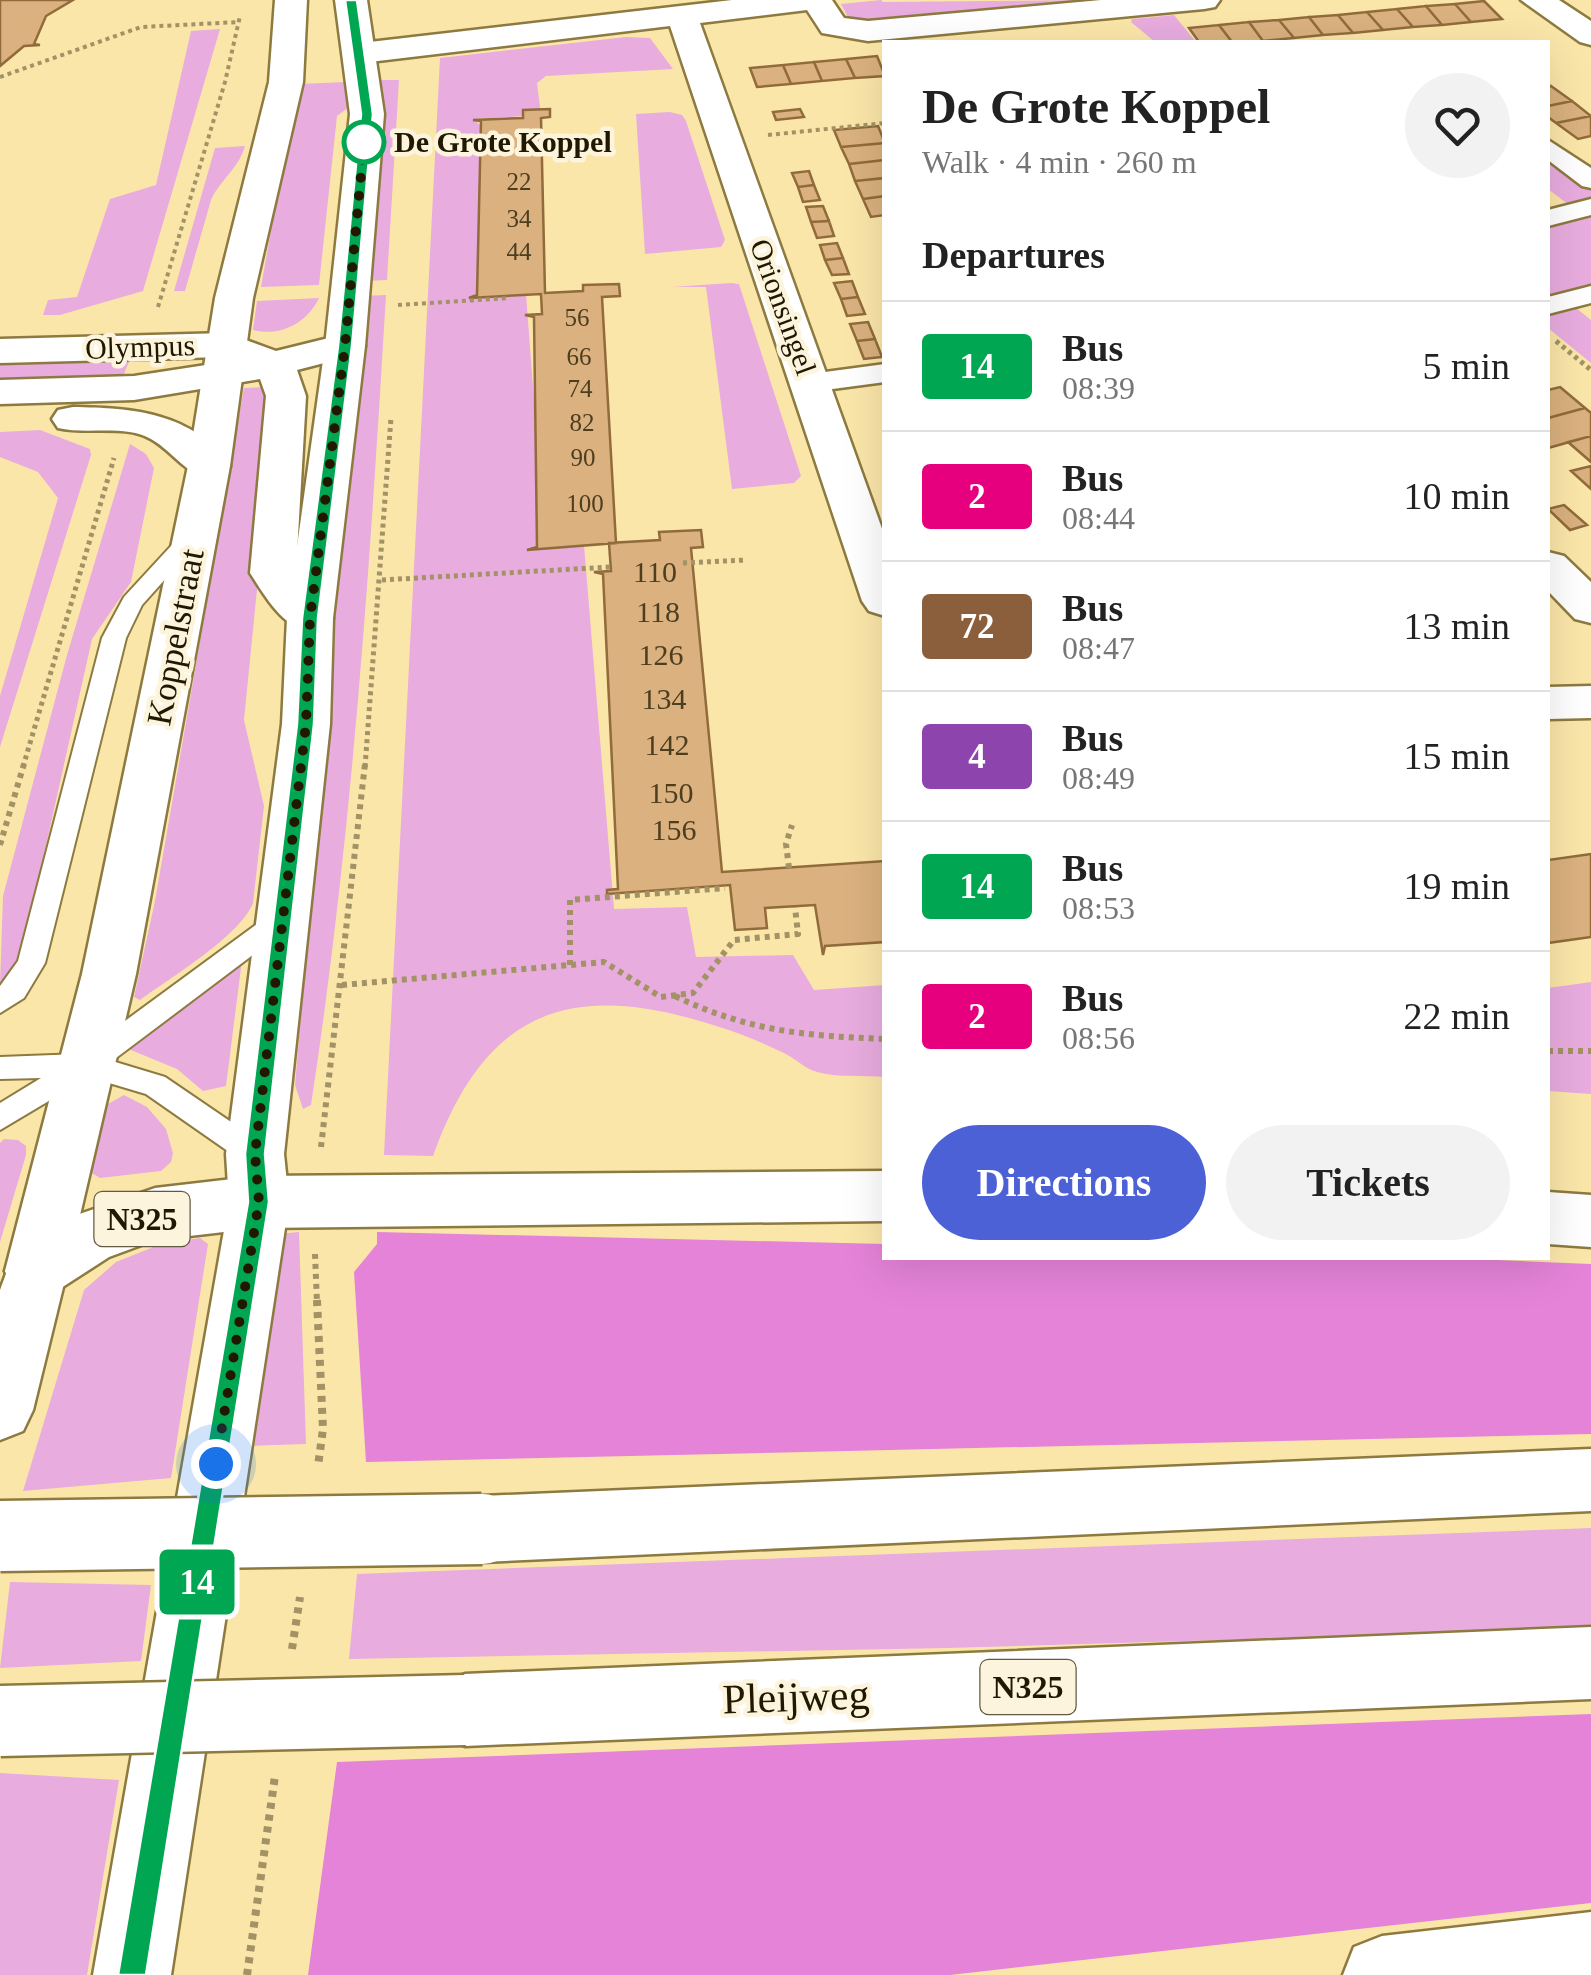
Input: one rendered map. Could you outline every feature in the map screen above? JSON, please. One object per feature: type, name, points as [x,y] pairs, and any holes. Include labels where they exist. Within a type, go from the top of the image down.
[{"type":"main road","name":"Koppelstraat","points":[[0,1410],[108,974],[209,466],[225,360],[289,50],[291,0]]},
{"type":"main road","points":[[289,50],[357,29],[680,12],[814,0],[834,26],[868,31],[1204,0]]},
{"type":"main road","points":[[1537,0],[1591,35]]},
{"type":"main road","points":[[1098,10],[1136,40]]},
{"type":"main road","name":"Orionsingel","points":[[680,12],[882,592]]},
{"type":"main road","points":[[132,1975],[276,1185],[282,920],[306,724],[310,618],[345,346],[367,114],[357,29]]},
{"type":"main road","name":"Olympus","points":[[0,352],[147,346],[275,365]]},
{"type":"main road","points":[[310,618],[273,573],[286,396],[275,365],[345,346]]},
{"type":"main road","name":"Olympus","points":[[0,392],[134,388],[225,360]]},
{"type":"main road","name":"Olympus","points":[[0,417],[125,420],[164,429],[209,466]]},
{"type":"main road","points":[[1550,568],[1591,608]]},
{"type":"main road","points":[[1550,702],[1591,702]]},
{"type":"main road","name":"N325","points":[[36,1271],[87,1238],[156,1214],[276,1185],[882,1196]]},
{"type":"main road","points":[[1550,1218],[1591,1221]]},
{"type":"main road","points":[[0,1536],[482,1529],[1591,1480]]},
{"type":"main road","name":"Pleijweg","points":[[0,1721],[465,1710],[1591,1663]]},
{"type":"main road","points":[[1382,1975],[1591,1951]]},
{"type":"street","points":[[1550,149],[1591,180]]},
{"type":"street","points":[[1550,217],[1591,207]]},
{"type":"street","points":[[1550,305],[1591,294]]},
{"type":"street","points":[[810,383],[882,373]]},
{"type":"lane","points":[[0,1002],[14,990],[31,963],[114,638],[132,602],[196,533]]},
{"type":"lane","points":[[0,1118],[86,1066],[282,920]]},
{"type":"lane","points":[[0,1068],[86,1066],[154,1085],[276,1185]]},
{"type":"path","points":[[0,77],[141,27],[239,21],[225,82],[147,346]]},
{"type":"path","points":[[722,140],[882,123]]},
{"type":"path","points":[[396,324],[399,289]]},
{"type":"path","points":[[397,305],[508,298]]},
{"type":"path","points":[[1550,336],[1591,370]]},
{"type":"path","points":[[276,1185],[342,984],[382,580],[392,402]]},
{"type":"path","points":[[0,845],[125,420]]},
{"type":"path","points":[[683,562],[746,560]]},
{"type":"path","points":[[382,580],[610,567]]},
{"type":"path","points":[[789,868],[786,844],[792,825]]},
{"type":"path","points":[[570,965],[570,900],[725,888]]},
{"type":"path","points":[[342,984],[604,962],[661,997],[693,993],[734,940],[798,934],[794,907]]},
{"type":"path","points":[[674,995],[723,1019],[815,1036],[882,1039]]},
{"type":"path","points":[[1550,1051],[1591,1051]]},
{"type":"shaded area","points":[[881,0],[1095,0],[859,20],[848,17],[841,4]]},
{"type":"shaded area","points":[[1174,15],[1194,40],[1153,40],[1132,19]]},
{"type":"shaded area","points":[[220,29],[143,291],[60,315],[43,315],[48,300],[77,297],[110,199],[156,185],[191,31]]},
{"type":"shaded area","points":[[626,37],[650,38],[673,69],[546,76],[537,83],[541,115],[474,119],[481,126],[526,294],[544,533],[583,533],[614,909],[687,907],[696,957],[793,955],[814,990],[882,985],[882,1077],[817,1072],[749,1038],[662,1011],[616,1006],[575,1008],[538,1019],[506,1039],[478,1068],[454,1107],[433,1156],[384,1155],[440,58]]},
{"type":"shaded area","points":[[378,80],[399,80],[387,280],[364,281]]},
{"type":"shaded area","points":[[347,82],[349,107],[337,116],[319,285],[261,287],[297,84]]},
{"type":"shaded area","points":[[636,114],[682,115],[686,121],[725,240],[721,247],[645,254]]},
{"type":"shaded area","points":[[245,146],[211,200],[185,291],[174,291],[215,148]]},
{"type":"shaded area","points":[[1550,153],[1591,183],[1591,200],[1569,205],[1550,191]]},
{"type":"shaded area","points":[[1591,212],[1591,286],[1550,296],[1550,222]]},
{"type":"shaded area","points":[[739,284],[801,476],[794,483],[732,489],[706,287],[673,287]]},
{"type":"shaded area","points":[[386,295],[349,802],[311,1105],[303,1109],[295,1085],[362,296]]},
{"type":"shaded area","points":[[319,298],[308,315],[292,326],[283,330],[253,330],[257,301]]},
{"type":"shaded area","points":[[1570,303],[1591,320],[1591,363],[1550,330],[1550,308]]},
{"type":"shaded area","points":[[131,357],[121,381],[0,383],[0,365]]},
{"type":"shaded area","points":[[270,387],[265,509],[244,720],[264,806],[253,903],[246,916],[219,942],[140,1000],[134,997],[155,901],[244,388]]},
{"type":"shaded area","points":[[40,430],[90,449],[91,455],[0,747],[0,696],[58,498],[38,472],[0,457],[0,432]]},
{"type":"shaded area","points":[[130,444],[146,454],[154,468],[131,582],[92,639],[22,953],[0,984],[3,896],[67,655]]},
{"type":"shaded area","points":[[242,960],[226,1086],[203,1091],[177,1069],[126,1048]]},
{"type":"shaded area","points":[[1591,982],[1591,1094],[1550,1091],[1550,988]]},
{"type":"shaded area","points":[[124,1095],[147,1107],[166,1129],[173,1153],[171,1162],[161,1171],[100,1178],[90,1172],[108,1104]]},
{"type":"shaded area","points":[[4,1139],[18,1140],[26,1146],[26,1155],[0,1242],[0,1143]]},
{"type":"shaded area","points":[[299,1232],[306,1444],[246,1446],[278,1234]]},
{"type":"shaded area","points":[[377,1232],[882,1244],[882,1260],[1498,1260],[1591,1264],[1591,1434],[366,1462],[354,1272],[377,1244]]},
{"type":"shaded area","points":[[200,1238],[208,1244],[171,1478],[23,1491],[84,1290],[116,1262],[161,1244]]},
{"type":"shaded area","points":[[1591,1528],[1591,1629],[947,1648],[349,1659],[357,1574]]},
{"type":"shaded area","points":[[10,1582],[151,1585],[141,1661],[0,1668]]},
{"type":"shaded area","points":[[1591,1714],[1591,1903],[950,1975],[308,1975],[337,1762]]},
{"type":"shaded area","points":[[0,1773],[119,1780],[87,1975],[0,1975]]},
{"type":"building","points":[[0,0],[73,0],[46,16],[34,44],[40,45],[24,46],[0,66]]},
{"type":"building","points":[[1484,1],[1502,19],[1471,22],[1455,4]]},
{"type":"building","points":[[1455,4],[1471,22],[1442,25],[1426,6]]},
{"type":"building","points":[[1426,6],[1442,25],[1413,27],[1397,9]]},
{"type":"building","points":[[1397,9],[1413,27],[1383,30],[1367,12]]},
{"type":"building","points":[[1367,12],[1383,30],[1353,33],[1338,15]]},
{"type":"building","points":[[1338,15],[1353,33],[1323,35],[1309,17]]},
{"type":"building","points":[[1309,17],[1323,35],[1294,38],[1279,20]]},
{"type":"building","points":[[1279,20],[1294,38],[1262,40],[1249,22]]},
{"type":"building","points":[[1249,22],[1262,40],[1230,40],[1219,25]]},
{"type":"building","points":[[1219,25],[1230,40],[1198,40],[1189,28]]},
{"type":"building","points":[[877,56],[882,76],[855,78],[846,59]]},
{"type":"building","points":[[846,59],[855,78],[822,81],[814,62]]},
{"type":"building","points":[[814,62],[822,81],[791,84],[783,65]]},
{"type":"building","points":[[783,65],[791,84],[757,87],[750,68]]},
{"type":"building","points":[[1551,86],[1572,101],[1550,106]]},
{"type":"building","points":[[1572,101],[1591,116],[1556,123],[1550,118],[1550,106]]},
{"type":"building","points":[[550,109],[550,117],[541,118],[545,293],[583,291],[583,285],[619,284],[620,296],[602,297],[616,543],[527,550],[537,547],[534,317],[525,315],[542,314],[541,294],[469,298],[477,295],[481,121],[473,120],[523,118],[523,110]]},
{"type":"building","points":[[800,109],[804,117],[776,120],[773,112]]},
{"type":"building","points":[[1591,116],[1591,136],[1578,139],[1556,123]]},
{"type":"building","points":[[878,126],[882,143],[841,147],[834,130]]},
{"type":"building","points":[[882,143],[882,160],[849,164],[841,147]]},
{"type":"building","points":[[882,160],[882,178],[855,181],[849,164]]},
{"type":"building","points":[[809,171],[814,185],[798,187],[792,173]]},
{"type":"building","points":[[882,178],[882,196],[863,199],[855,181]]},
{"type":"building","points":[[814,185],[820,200],[803,202],[798,187]]},
{"type":"building","points":[[882,196],[882,215],[871,217],[863,199]]},
{"type":"building","points":[[823,206],[829,221],[811,222],[806,207]]},
{"type":"building","points":[[829,221],[834,236],[817,238],[811,222]]},
{"type":"building","points":[[837,243],[843,258],[825,260],[820,245]]},
{"type":"building","points":[[843,258],[849,274],[832,275],[825,260]]},
{"type":"building","points":[[852,281],[858,297],[841,299],[834,283]]},
{"type":"building","points":[[858,297],[865,314],[847,316],[841,299]]},
{"type":"building","points":[[868,322],[875,339],[857,341],[850,324]]},
{"type":"building","points":[[875,339],[882,357],[864,359],[857,341]]},
{"type":"building","points":[[1560,387],[1585,408],[1550,417],[1550,390]]},
{"type":"building","points":[[1585,408],[1591,413],[1591,436],[1550,447],[1550,417]]},
{"type":"building","points":[[1591,436],[1591,462],[1568,442]]},
{"type":"building","points":[[1591,466],[1591,489],[1571,471]]},
{"type":"building","points":[[1564,505],[1587,525],[1570,530],[1550,508]]},
{"type":"building","points":[[701,530],[703,547],[691,548],[722,872],[882,861],[882,942],[825,946],[823,955],[815,905],[765,908],[767,928],[735,930],[730,885],[607,894],[607,890],[618,889],[603,574],[594,572],[611,571],[609,543],[660,540],[659,532]]},
{"type":"building","points":[[1591,854],[1591,937],[1550,943],[1550,860]]},
{"type":"bus line","name":"14","points":[[132,1975],[259,1202],[255,1154],[306,724],[310,618],[345,346],[367,114],[351,0]]},
{"type":"place","name":"De Grote Koppel","points":[[364,142]]},
{"type":"route","points":[[216,1464],[259,1202],[255,1154],[306,724],[310,618],[345,346],[364,142]]}]
